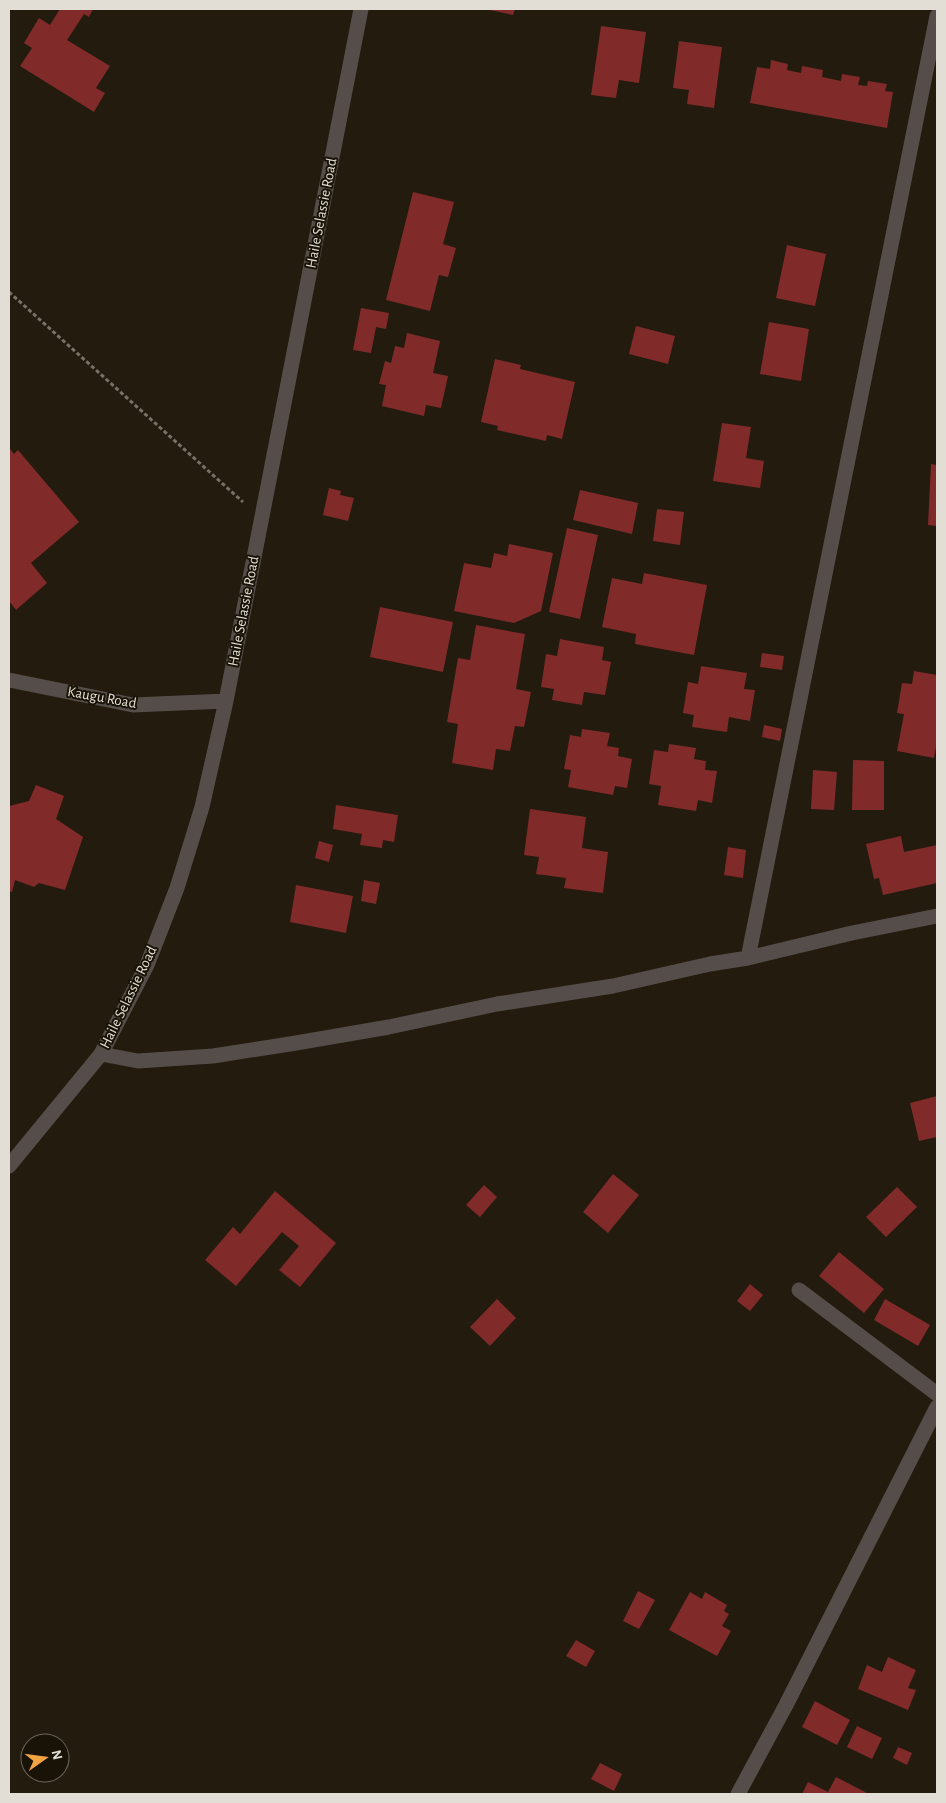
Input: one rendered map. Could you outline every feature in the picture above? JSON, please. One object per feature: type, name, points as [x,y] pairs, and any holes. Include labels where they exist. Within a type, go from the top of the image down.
[{"type":"street","name":"Haile Selassie Road","points":[[9,1166],[101,1054],[147,965],[176,888],[202,807],[226,701],[361,9]]},
{"type":"street","points":[[748,958],[937,16]]},
{"type":"street","name":"Kaugu Road","points":[[9,680],[133,705],[226,701]]},
{"type":"street","points":[[101,1054],[138,1061],[214,1056],[389,1027],[497,1004],[613,986],[937,916]]},
{"type":"street","points":[[799,1290],[937,1394]]},
{"type":"street","points":[[738,1794],[783,1712],[937,1407]]},
{"type":"path","points":[[9,292],[261,519]]},
{"type":"building","points":[[60,9],[93,9],[89,17],[84,14],[67,40],[110,66],[96,88],[105,93],[94,112],[20,66],[32,48],[24,43],[39,18],[50,25]]},
{"type":"building","points":[[485,9],[515,9],[513,15]]},
{"type":"building","points":[[601,26],[646,32],[639,83],[619,80],[616,98],[591,95]]},
{"type":"building","points":[[679,41],[722,47],[714,108],[687,104],[689,90],[673,88]]},
{"type":"building","points":[[771,60],[788,64],[787,70],[801,73],[802,66],[823,70],[822,77],[841,81],[842,74],[860,77],[858,85],[867,86],[868,81],[887,84],[885,91],[893,92],[887,128],[750,103],[757,67],[770,69]]},
{"type":"building","points":[[413,192],[454,202],[443,244],[456,248],[448,277],[439,275],[430,311],[386,300]]},
{"type":"building","points":[[787,245],[826,254],[815,306],[776,298]]},
{"type":"building","points":[[361,308],[389,313],[386,329],[376,327],[371,353],[353,350]]},
{"type":"building","points":[[769,322],[809,329],[801,381],[760,374]]},
{"type":"building","points":[[636,326],[675,336],[668,364],[629,354]]},
{"type":"building","points":[[407,333],[440,341],[433,373],[448,376],[441,408],[426,405],[424,416],[382,406],[386,385],[379,384],[385,361],[391,363],[395,346],[404,348]]},
{"type":"building","points":[[495,359],[521,365],[520,369],[575,382],[562,439],[547,435],[546,441],[497,430],[498,426],[481,422]]},
{"type":"building","points":[[722,423],[751,427],[746,458],[764,461],[760,488],[713,481]]},
{"type":"building","points":[[10,449],[14,454],[18,450],[79,522],[31,563],[47,583],[16,610],[9,601]]},
{"type":"building","points":[[931,464],[937,465],[937,526],[928,525]]},
{"type":"building","points":[[329,488],[341,491],[340,495],[354,498],[348,521],[323,515]]},
{"type":"building","points":[[580,490],[638,503],[632,534],[573,520]]},
{"type":"building","points":[[657,509],[684,512],[680,545],[653,541]]},
{"type":"building","points":[[567,528],[598,535],[580,619],[549,612]]},
{"type":"building","points":[[509,544],[553,553],[541,611],[514,623],[454,611],[464,563],[491,568],[494,553],[507,556]]},
{"type":"building","points":[[644,573],[707,585],[694,655],[635,644],[636,634],[602,627],[612,578],[642,584]]},
{"type":"building","points":[[380,607],[453,622],[443,672],[370,657]]},
{"type":"building","points":[[476,625],[525,634],[516,689],[531,692],[524,727],[515,726],[510,751],[496,749],[493,770],[452,763],[458,724],[447,722],[458,658],[470,660]]},
{"type":"building","points":[[560,639],[604,647],[602,660],[611,662],[605,695],[584,692],[582,705],[552,700],[554,689],[541,687],[546,654],[557,656]]},
{"type":"building","points":[[762,653],[784,656],[782,670],[760,667]]},
{"type":"building","points":[[701,666],[747,673],[744,689],[755,690],[750,721],[729,717],[727,732],[692,727],[694,715],[683,713],[688,682],[698,684]]},
{"type":"building","points":[[914,671],[937,675],[937,741],[934,758],[897,751],[904,714],[897,713],[902,683],[912,684]]},
{"type":"building","points":[[764,725],[782,729],[780,741],[762,737]]},
{"type":"building","points":[[582,729],[610,733],[607,746],[619,748],[618,756],[632,759],[627,788],[615,786],[613,795],[568,787],[571,770],[564,769],[570,735],[581,737]]},
{"type":"building","points":[[669,744],[696,748],[694,759],[706,761],[705,770],[717,771],[712,803],[698,800],[696,811],[658,805],[661,786],[649,784],[654,750],[668,752]]},
{"type":"building","points":[[853,760],[884,761],[884,810],[852,810]]},
{"type":"building","points":[[813,770],[837,772],[834,810],[811,809]]},
{"type":"building","points":[[36,785],[64,796],[56,819],[83,837],[65,890],[39,883],[34,887],[15,880],[12,892],[9,891],[9,806],[29,801]]},
{"type":"building","points":[[336,805],[398,815],[394,842],[383,840],[382,848],[360,845],[362,834],[333,829]]},
{"type":"building","points":[[530,809],[586,817],[582,848],[608,852],[603,893],[564,888],[566,878],[536,874],[539,857],[524,855]]},
{"type":"building","points":[[901,836],[904,852],[937,845],[937,883],[883,895],[879,878],[874,879],[866,844]]},
{"type":"building","points":[[319,841],[333,845],[329,862],[315,858]]},
{"type":"building","points":[[728,847],[746,850],[743,878],[724,875]]},
{"type":"building","points":[[364,880],[380,883],[376,904],[361,901]]},
{"type":"building","points":[[296,885],[353,896],[346,933],[290,922]]},
{"type":"building","points":[[937,1096],[937,1137],[919,1141],[910,1103]]},
{"type":"building","points":[[613,1174],[639,1195],[608,1233],[583,1212]]},
{"type":"building","points":[[484,1185],[497,1197],[480,1217],[466,1205]]},
{"type":"building","points":[[897,1187],[917,1207],[886,1237],[866,1217]]},
{"type":"building","points":[[275,1191],[336,1243],[300,1287],[279,1270],[299,1246],[282,1232],[236,1286],[205,1260],[233,1227],[240,1234]]},
{"type":"building","points":[[839,1252],[884,1289],[864,1313],[819,1276]]},
{"type":"building","points":[[750,1284],[763,1295],[750,1311],[737,1301]]},
{"type":"building","points":[[497,1299],[516,1318],[490,1346],[470,1327]]},
{"type":"building","points":[[885,1299],[930,1325],[918,1346],[874,1320]]},
{"type":"building","points":[[638,1591],[655,1600],[639,1629],[623,1621]]},
{"type":"building","points":[[690,1592],[702,1599],[705,1592],[727,1605],[724,1611],[729,1614],[722,1626],[731,1631],[717,1656],[669,1630]]},
{"type":"building","points":[[576,1640],[595,1651],[586,1667],[566,1656]]},
{"type":"building","points":[[888,1657],[916,1670],[908,1688],[916,1690],[908,1710],[858,1689],[867,1665],[882,1672]]},
{"type":"building","points":[[815,1701],[850,1720],[837,1745],[802,1727]]},
{"type":"building","points":[[857,1726],[882,1738],[872,1759],[847,1747]]},
{"type":"building","points":[[898,1747],[912,1753],[907,1765],[893,1758]]},
{"type":"building","points":[[600,1763],[622,1774],[614,1791],[591,1779]]},
{"type":"building","points":[[836,1777],[869,1794],[802,1794],[808,1782],[828,1792]]}]
